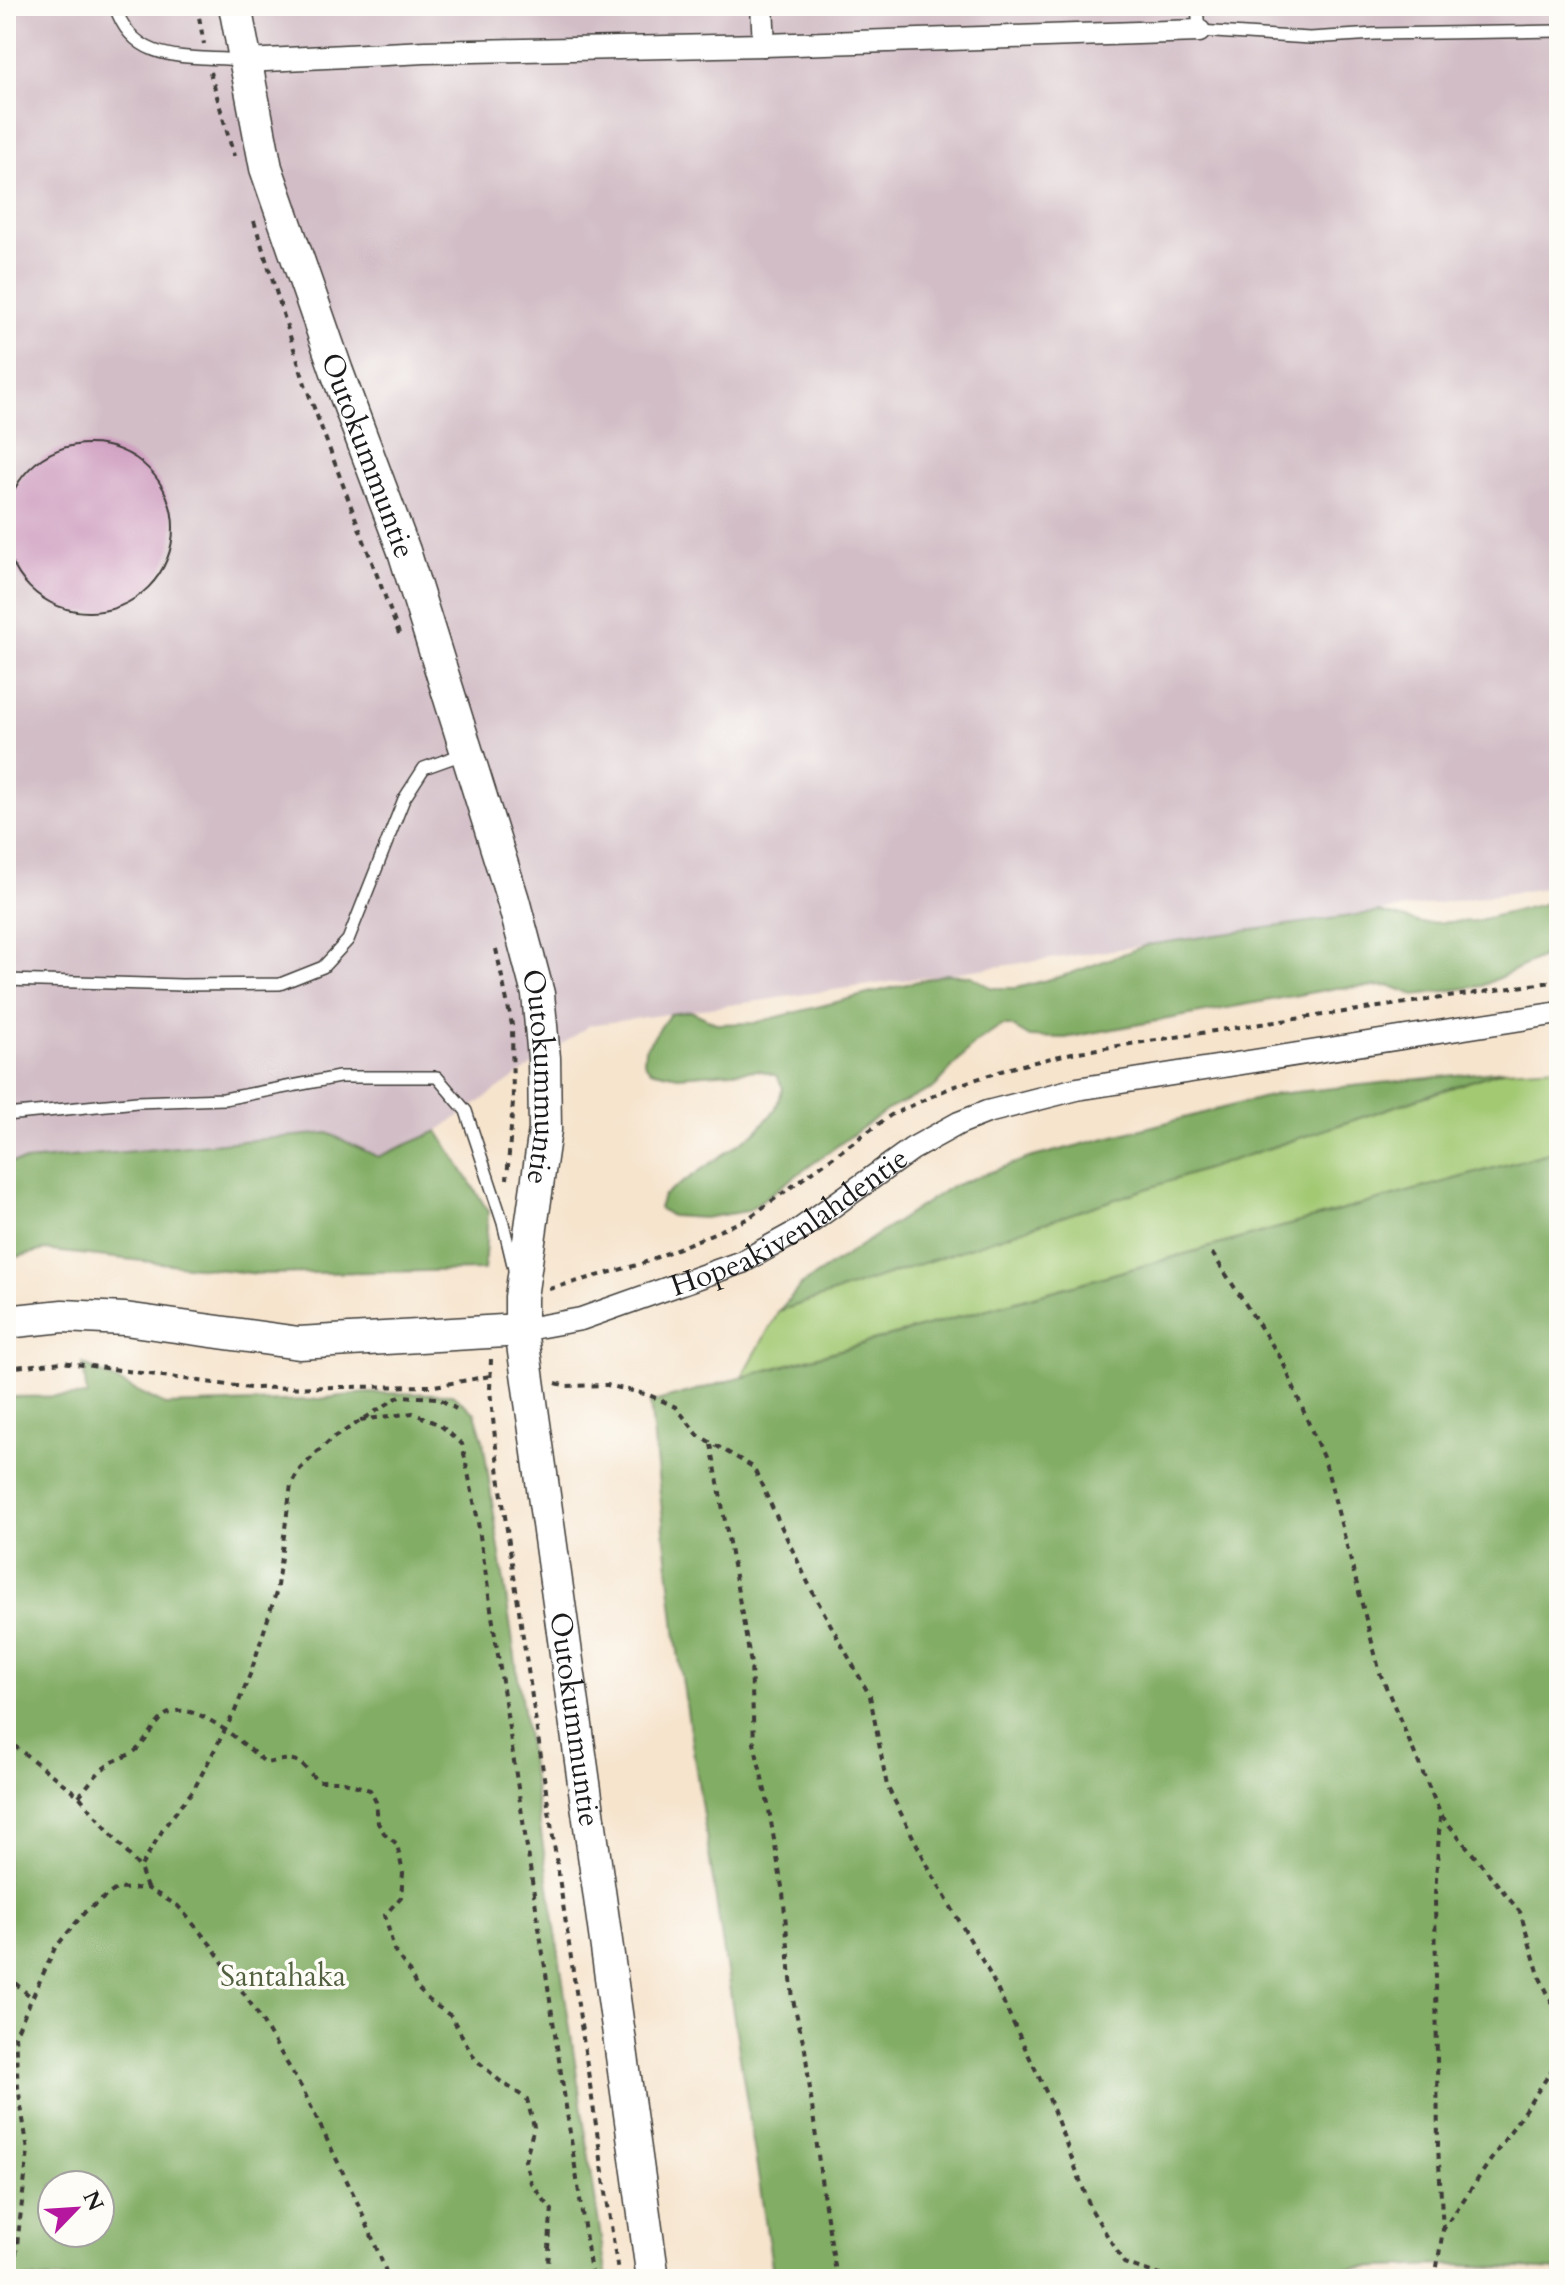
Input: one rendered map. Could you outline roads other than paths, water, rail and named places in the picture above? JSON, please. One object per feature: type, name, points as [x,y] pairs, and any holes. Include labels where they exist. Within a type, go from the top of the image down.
[{"type":"street","name":"Outokummuntie","points":[[235,6],[266,168],[404,551],[513,900],[538,994],[544,1058],[545,1130],[521,1297],[507,1331],[527,1377],[653,2279]]},
{"type":"street","points":[[762,6],[764,45]]},
{"type":"street","points":[[246,61],[425,52],[1199,31]]},
{"type":"street","name":"Hopeakivenlahdentie","points":[[6,1322],[63,1316],[125,1319],[299,1343],[507,1331],[581,1319],[742,1262],[798,1231],[912,1149],[959,1123],[987,1112],[1077,1089],[1559,1013]]},
{"type":"lane","points":[[115,6],[121,25],[138,41],[162,55],[246,61]]},
{"type":"lane","points":[[1197,6],[1199,31],[1310,38],[1559,31]]},
{"type":"lane","points":[[6,980],[167,985],[280,984],[323,967],[348,940],[404,799],[424,768],[467,753]]},
{"type":"lane","points":[[6,1115],[137,1102],[224,1099],[339,1077],[437,1077],[466,1111],[503,1223],[521,1297]]},
{"type":"park label","name":"Santahaka","points":[[283,1976]]}]
